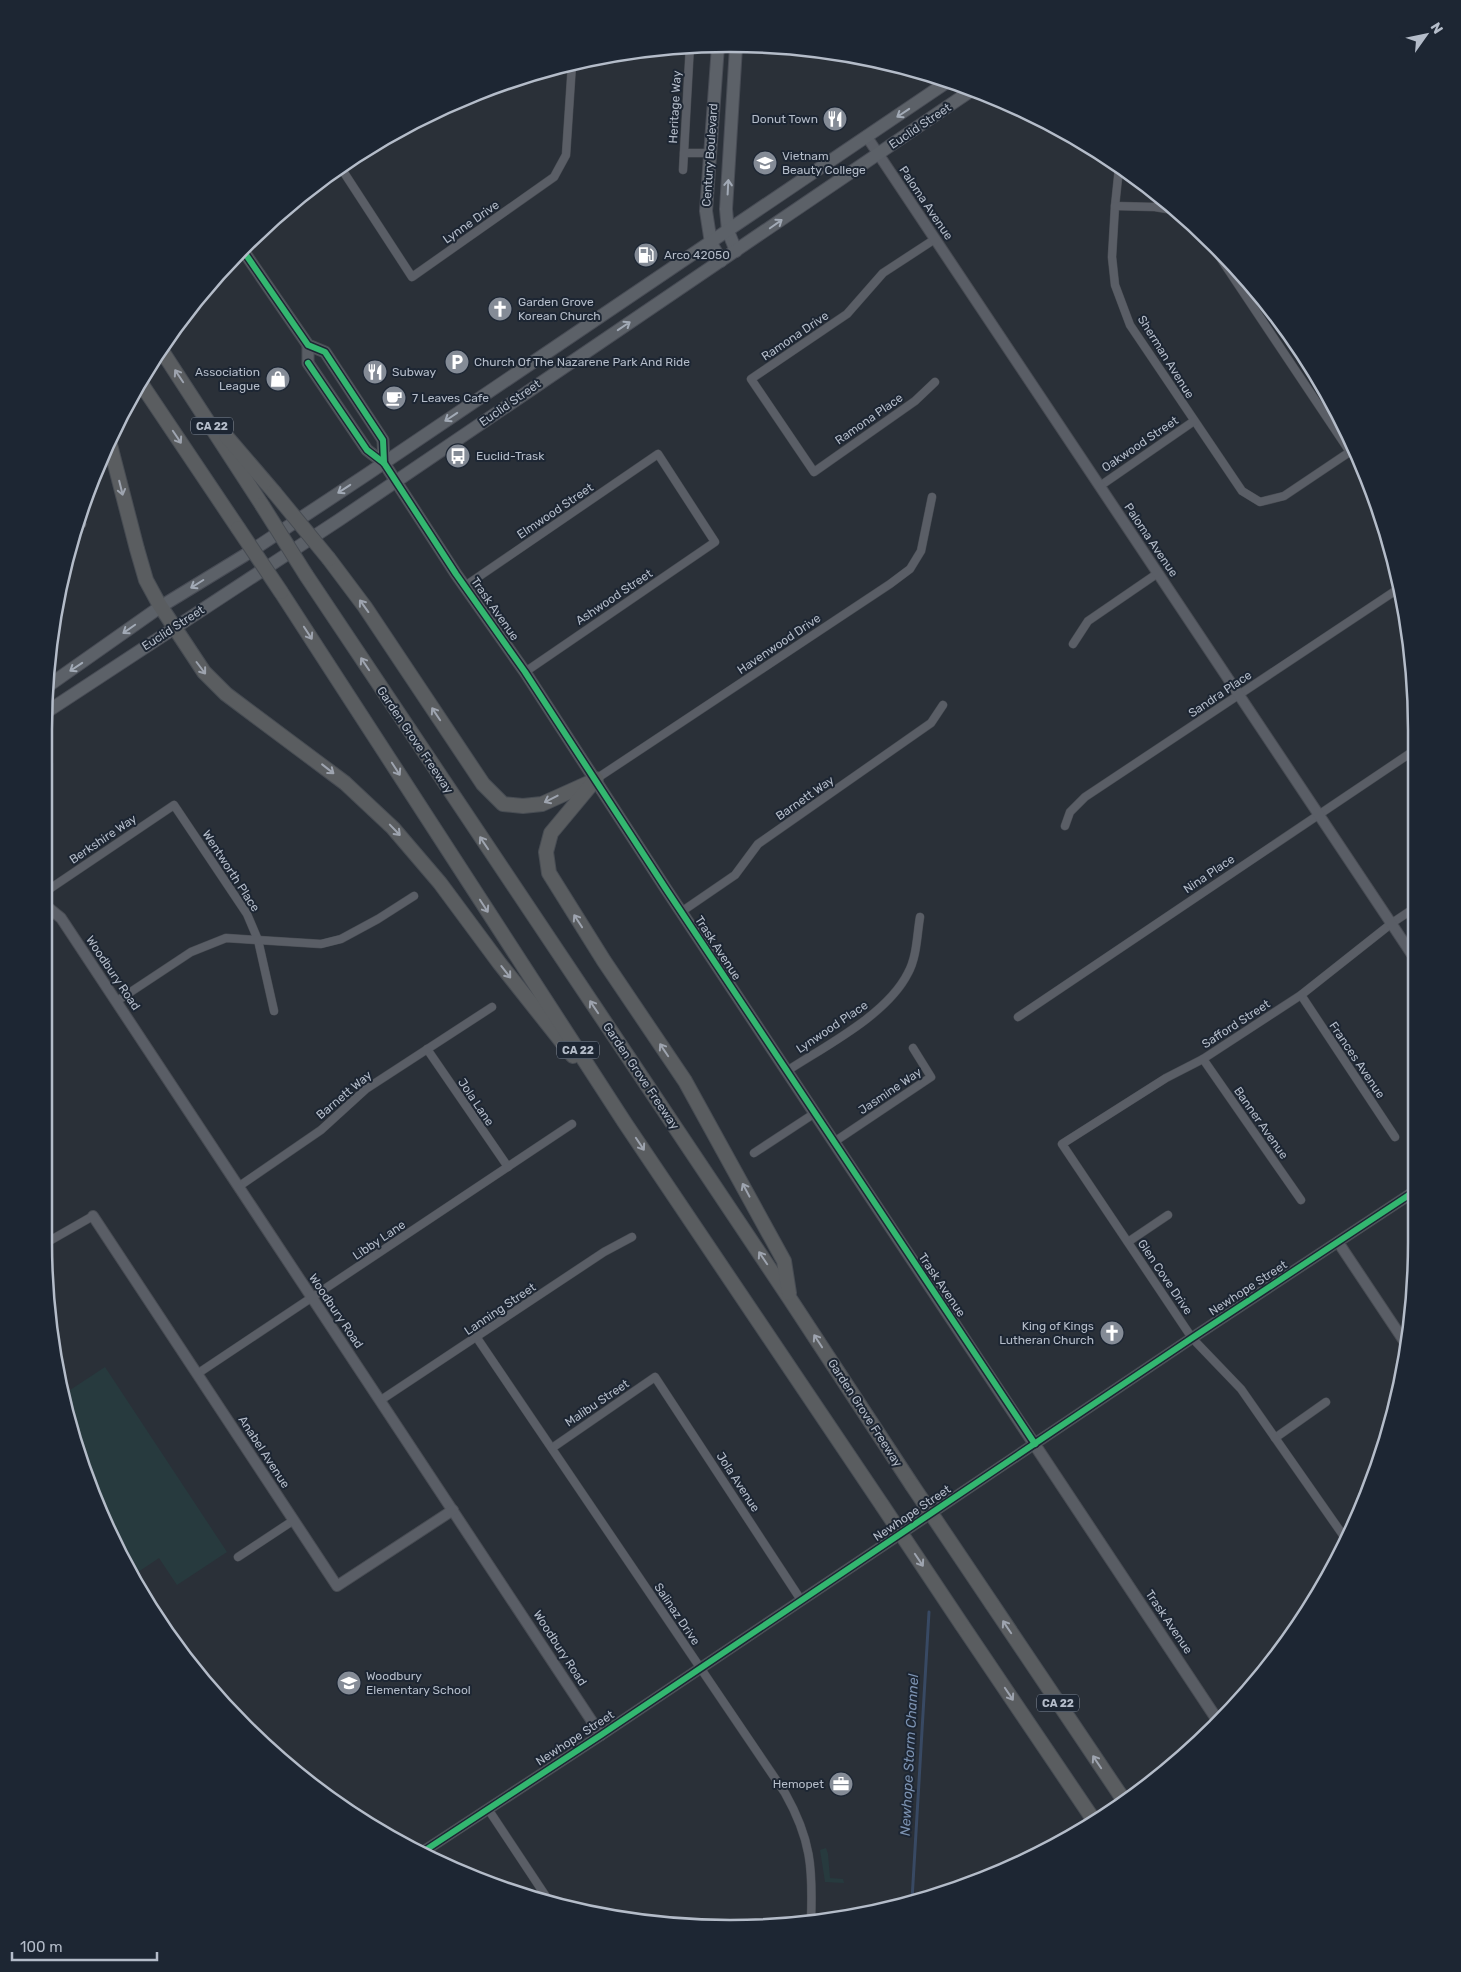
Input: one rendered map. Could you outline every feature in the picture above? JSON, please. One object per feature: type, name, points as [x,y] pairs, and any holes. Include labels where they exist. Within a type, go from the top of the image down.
[{"type":"highway","name":"Garden Grove Freeway","points":[[166,356],[306,575],[1120,1795]]},
{"type":"highway","name":"CA 22","points":[[144,389],[281,592],[625,1123],[1091,1816]]},
{"type":"highway","points":[[192,396],[274,492],[365,607],[482,784],[503,804],[523,806],[542,804],[596,779]]},
{"type":"highway","points":[[112,453],[140,562],[149,587],[160,607],[201,668],[218,688],[340,779],[405,840],[625,1123]]},
{"type":"highway","points":[[596,779],[551,833],[546,852],[549,873],[599,954],[685,1081],[729,1158],[784,1261],[790,1299]]},
{"type":"main road","name":"Century Boulevard","points":[[736,52],[726,209],[728,231],[736,251]]},
{"type":"main road","name":"Century Boulevard","points":[[718,53],[706,211],[710,243],[721,261]]},
{"type":"main road","name":"Euclid Street","points":[[54,681],[160,607],[246,554],[384,463],[941,86]]},
{"type":"main road","name":"Euclid Street","points":[[53,708],[396,481],[568,362],[736,251],[965,95]]},
{"type":"main road","name":"Trask Avenue","points":[[247,256],[308,345],[325,352],[383,440],[384,463]]},
{"type":"main road","name":"Trask Avenue","points":[[308,345],[308,362],[367,450],[384,463],[465,586],[525,672],[1215,1716]]},
{"type":"main road","points":[[54,690],[64,700]]},
{"type":"street","name":"Heritage Way","points":[[683,170],[690,54]]},
{"type":"street","name":"Lynne Drive","points":[[345,174],[412,277],[554,177],[566,155],[571,72]]},
{"type":"street","name":"Paloma Avenue","points":[[867,137],[1408,947]]},
{"type":"street","points":[[684,153],[710,153]]},
{"type":"street","name":"Sherman Avenue","points":[[1118,175],[1112,257],[1115,285],[1130,325],[1242,491],[1260,502],[1284,496],[1349,452]]},
{"type":"street","points":[[1115,206],[1162,208]]},
{"type":"street","name":"Ramona Drive","points":[[814,472],[752,379],[847,314],[883,273],[934,238]]},
{"type":"street","points":[[1232,274],[1339,431]]},
{"type":"street","name":"Ramona Place","points":[[814,472],[914,401],[935,382]]},
{"type":"street","name":"Oakwood Street","points":[[1100,486],[1194,421]]},
{"type":"street","name":"Elmwood Street","points":[[465,586],[658,454],[715,542]]},
{"type":"street","name":"Havenwood Drive","points":[[596,779],[910,569],[921,551],[932,497]]},
{"type":"street","name":"Ashwood Street","points":[[525,672],[715,542]]},
{"type":"street","points":[[1073,644],[1088,622],[1158,572]]},
{"type":"street","name":"Sandra Place","points":[[1065,826],[1070,812],[1085,797],[1394,592]]},
{"type":"street","name":"Barnett Way","points":[[682,912],[735,875],[758,844],[930,723],[943,705]]},
{"type":"street","name":"Nina Place","points":[[1018,1017],[1408,755]]},
{"type":"street","name":"Berkshire Way","points":[[52,887],[174,805]]},
{"type":"street","name":"Wentworth Place","points":[[174,805],[247,914],[258,940],[274,1011]]},
{"type":"street","points":[[116,1001],[191,952],[226,938],[321,944],[341,939],[378,919],[414,896]]},
{"type":"street","name":"Woodbury Road","points":[[52,911],[61,918],[602,1735]]},
{"type":"street","name":"Safford Street","points":[[1062,1144],[1166,1078],[1203,1059],[1301,995],[1408,912]]},
{"type":"street","name":"Lynwood Place","points":[[787,1071],[866,1019],[891,998],[909,972],[920,917]]},
{"type":"street","name":"Frances Avenue","points":[[1301,995],[1395,1137]]},
{"type":"street","name":"Barnett Way","points":[[238,1187],[320,1130],[366,1089],[492,1007]]},
{"type":"street","name":"Jasmine Way","points":[[834,1142],[932,1077],[913,1048]]},
{"type":"street","name":"Jola Lane","points":[[427,1049],[508,1167]]},
{"type":"street","name":"Banner Avenue","points":[[1203,1059],[1301,1200]]},
{"type":"street","points":[[754,1153],[815,1113]]},
{"type":"street","name":"Libby Lane","points":[[197,1374],[572,1124]]},
{"type":"street","name":"Glen Cove Drive","points":[[1062,1144],[1192,1338],[1241,1389],[1342,1534]]},
{"type":"street","name":"Newhope Street","points":[[429,1849],[1408,1196]]},
{"type":"street","points":[[52,1239],[93,1216]]},
{"type":"street","name":"Anabel Avenue","points":[[93,1216],[337,1586],[453,1510]]},
{"type":"street","points":[[1128,1242],[1168,1216]]},
{"type":"street","name":"Lanning Street","points":[[381,1400],[604,1252],[632,1237]]},
{"type":"street","points":[[1338,1242],[1402,1337]]},
{"type":"street","name":"Salinaz Drive","points":[[477,1338],[785,1793],[802,1826],[811,1862],[811,1915]]},
{"type":"street","name":"Malibu Street","points":[[552,1448],[656,1377]]},
{"type":"street","name":"Jola Avenue","points":[[656,1377],[801,1600]]},
{"type":"street","points":[[1275,1438],[1326,1402]]},
{"type":"street","points":[[238,1557],[294,1520]]},
{"type":"street","points":[[488,1809],[543,1893]]},
{"type":"green space","points":[[105,1367],[227,1552],[177,1585],[159,1558],[139,1572],[104,1501],[88,1459],[70,1390]]},
{"type":"green space","points":[[826,1848],[830,1878],[843,1879],[844,1883],[825,1882],[820,1850]]},
{"type":"waterway","name":"Newhope Storm Channel","points":[[912,1894],[929,1612]]},
{"type":"cycle path","points":[[247,256],[308,345],[325,352],[383,440],[384,463]]},
{"type":"cycle path","points":[[308,363],[367,450],[384,463],[456,574],[525,672],[666,889],[1035,1444]]},
{"type":"cycle path","points":[[428,1848],[601,1735],[1192,1338],[1408,1196]]},
{"type":"place","name":"Donut Town","points":[[835,119]]},
{"type":"place","name":"Vietnam Beauty College","points":[[765,163]]},
{"type":"place","name":"Arco 42050","points":[[646,255]]},
{"type":"place","name":"Garden Grove Korean Church","points":[[500,309]]},
{"type":"place","name":"Church Of The Nazarene Park And Ride","points":[[457,362]]},
{"type":"place","name":"Subway","points":[[375,372]]},
{"type":"place","name":"Association League","points":[[278,379]]},
{"type":"place","name":"7 Leaves Cafe","points":[[394,398]]},
{"type":"place","name":"Euclid-Trask","points":[[458,456]]},
{"type":"place","name":"King of Kings Lutheran Church","points":[[1112,1333]]},
{"type":"place","name":"Woodbury Elementary School","points":[[349,1683]]},
{"type":"place","name":"Hemopet","points":[[841,1784]]}]
